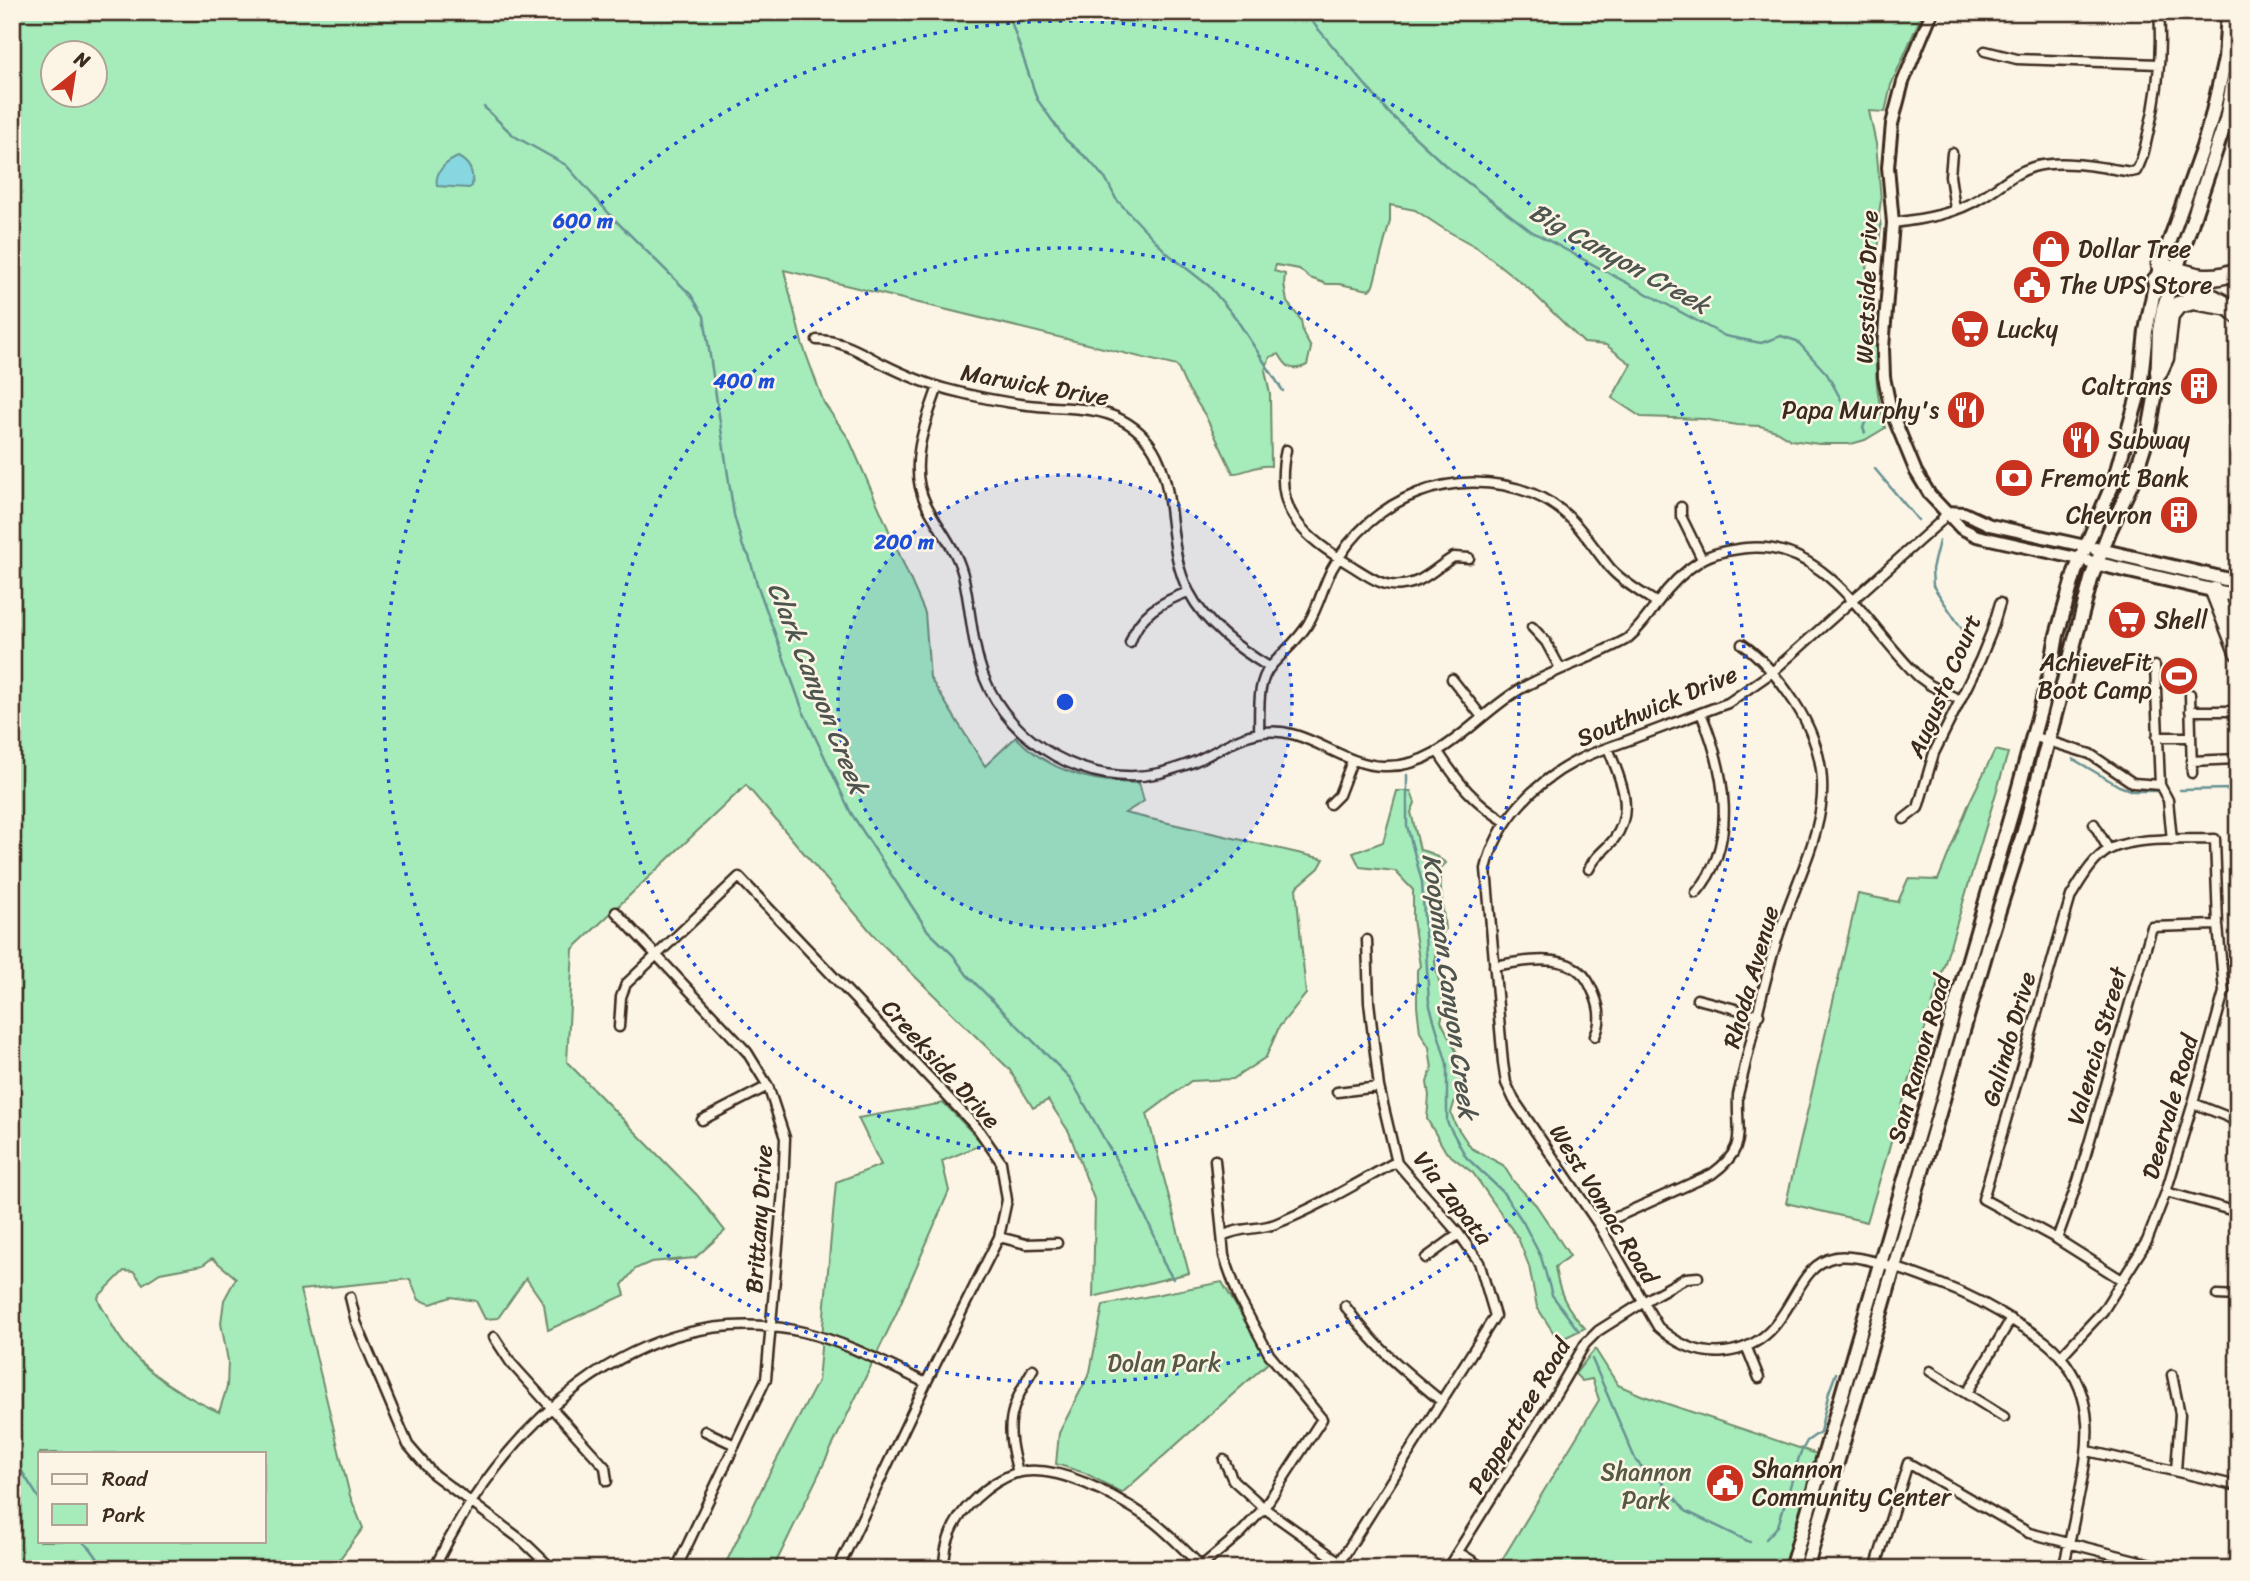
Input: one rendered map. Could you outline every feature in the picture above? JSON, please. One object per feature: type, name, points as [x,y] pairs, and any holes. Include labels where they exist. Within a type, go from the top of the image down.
[{"type":"highway","points":[[2165,274],[2217,278],[2238,270]]},
{"type":"highway","points":[[2165,274],[2215,298],[2234,311]]},
{"type":"highway","points":[[2150,370],[2165,358],[2170,316],[2178,305],[2193,301],[2234,311]]},
{"type":"highway","points":[[2214,591],[2238,652]]},
{"type":"main road","points":[[2150,370],[2159,331],[2165,274],[2209,127],[2225,59],[2228,12]]},
{"type":"main road","points":[[2165,274],[2225,120],[2238,54]]},
{"type":"main road","name":"San Ramon Road","points":[[1806,1569],[2049,741],[2096,564],[2134,478],[2150,423],[2150,370]]},
{"type":"main road","name":"San Ramon Road","points":[[1791,1569],[1979,930],[2050,674],[2057,635],[2080,559],[2119,467],[2140,390],[2150,370]]},
{"type":"main road","points":[[2085,546],[2238,582]]},
{"type":"main road","points":[[2080,559],[2238,596]]},
{"type":"street","name":"Westside Drive","points":[[1932,12],[1903,82],[1892,124],[1888,167],[1894,223],[1883,335],[1884,377],[1891,411],[1916,472],[1930,495],[1961,528],[1977,536],[2080,559]]},
{"type":"street","points":[[1894,223],[1955,209],[1980,198],[2013,175],[2033,167],[2052,164],[2136,171],[2142,159],[2155,108],[2159,64],[2159,12]]},
{"type":"street","points":[[1985,51],[2017,59],[2159,64]]},
{"type":"street","points":[[1952,153],[1950,176],[1955,209]]},
{"type":"street","name":"Marwick Drive","points":[[817,340],[841,343],[913,378],[938,387],[1026,405],[1094,410],[1125,421],[1150,444],[1162,466],[1168,491],[1174,553],[1188,592],[1202,612],[1233,643],[1269,667]]},
{"type":"street","points":[[938,387],[919,447],[919,482],[925,503],[961,564],[985,678],[1011,720],[1040,747],[1075,765],[1116,775],[1158,773],[1200,759],[1233,741],[1259,732],[1289,733],[1305,737],[1352,761],[1379,766],[1406,765],[1438,752],[1518,690],[1560,668],[1627,639],[1643,624],[1676,579],[1702,559],[1732,550],[1755,547],[1791,553],[1823,570],[1919,677],[1960,700]]},
{"type":"street","points":[[1286,450],[1282,466],[1283,485],[1290,510],[1300,528],[1314,542],[1339,558],[1384,584],[1399,586],[1427,577],[1454,557],[1469,558]]},
{"type":"street","points":[[1259,732],[1259,699],[1269,667],[1310,621],[1339,558],[1360,529],[1376,515],[1415,492],[1436,486],[1485,483],[1519,490],[1552,503],[1582,529],[1612,570],[1657,603]]},
{"type":"street","points":[[1681,507],[1681,516],[1702,559]]},
{"type":"street","points":[[1947,512],[1964,513],[1990,525],[2085,546]]},
{"type":"street","name":"Southwick Drive","points":[[1506,822],[1537,787],[1579,759],[1728,703],[1771,673],[1940,523],[1947,512]]},
{"type":"street","points":[[1130,643],[1139,621],[1149,612],[1188,592]]},
{"type":"street","name":"Augusta Court","points":[[1904,819],[1918,808],[1934,752],[1991,633],[2000,603]]},
{"type":"street","points":[[1532,627],[1546,642],[1560,668]]},
{"type":"street","name":"Rhoda Avenue","points":[[1599,1225],[1712,1174],[1727,1163],[1737,1146],[1741,1126],[1737,1111],[1738,1095],[1774,948],[1815,841],[1822,810],[1823,783],[1819,754],[1804,718],[1754,652],[1742,644]]},
{"type":"street","points":[[2094,824],[2109,850],[2138,841],[2172,841],[2168,800],[2160,785],[2155,666]]},
{"type":"street","points":[[1452,679],[1482,717]]},
{"type":"street","points":[[2190,695],[2192,773]]},
{"type":"street","points":[[2190,711],[2233,711]]},
{"type":"street","points":[[1696,893],[1706,883],[1713,867],[1723,831],[1724,812],[1721,775],[1701,713]]},
{"type":"street","points":[[2032,736],[2090,754],[2133,783],[2160,785]]},
{"type":"street","points":[[2157,737],[2190,737]]},
{"type":"street","points":[[1589,869],[1595,857],[1613,840],[1626,811],[1624,792],[1608,748]]},
{"type":"street","points":[[1438,752],[1471,796],[1506,822]]},
{"type":"street","points":[[2191,761],[2238,759]]},
{"type":"street","points":[[1330,804],[1339,795],[1352,761]]},
{"type":"street","name":"West Vomac Road","points":[[1506,822],[1489,854],[1486,869],[1506,1083],[1514,1100],[1599,1225],[1658,1327],[1683,1346],[1715,1353],[1747,1348],[1771,1332],[1812,1270],[1824,1261],[1845,1256],[1881,1264],[1973,1296],[2042,1339],[2061,1356],[2082,1391],[2088,1420],[2088,1451],[2063,1569]]},
{"type":"street","name":"Deervale Road","points":[[2061,1356],[2103,1311],[2147,1241],[2166,1192],[2224,992],[2215,839],[2172,841]]},
{"type":"street","name":"Galindo Drive","points":[[2109,850],[2090,867],[2071,895],[1983,1199],[2057,1239],[2122,1280]]},
{"type":"street","name":"Creekside Drive","points":[[656,956],[739,877],[978,1129],[1001,1162],[1007,1200],[999,1237],[838,1569]]},
{"type":"street","name":"Brittany Drive","points":[[616,912],[747,1052],[768,1086],[785,1138],[765,1379],[676,1569]]},
{"type":"street","name":"Valencia Street","points":[[2057,1239],[2078,1181],[2152,927],[2218,925]]},
{"type":"street","name":"Via Zapata","points":[[1340,1562],[1495,1316],[1479,1262],[1459,1234],[1397,1163],[1380,1087],[1369,1002],[1367,940]]},
{"type":"street","points":[[619,1027],[621,997],[626,984],[656,956]]},
{"type":"street","points":[[1494,966],[1556,961],[1579,971],[1588,980],[1597,1001],[1600,1017],[1595,1036]]},
{"type":"street","points":[[1697,999],[1759,1015]]},
{"type":"street","points":[[702,1120],[768,1086]]},
{"type":"street","points":[[1337,1092],[1380,1087]]},
{"type":"street","points":[[2193,1103],[2228,1116],[2238,1123]]},
{"type":"street","points":[[944,1569],[950,1529],[968,1505],[993,1483],[1018,1473],[1056,1473],[1091,1485],[1151,1520],[1199,1567],[1241,1533],[1264,1508],[1322,1419],[1269,1354],[1239,1298],[1224,1256],[1215,1160]]},
{"type":"street","points":[[1223,1236],[1229,1232],[1271,1225],[1302,1213],[1397,1163]]},
{"type":"street","points":[[2166,1192],[2238,1212]]},
{"type":"street","points":[[1426,1258],[1459,1234]]},
{"type":"street","points":[[999,1237],[1026,1244],[1058,1242]]},
{"type":"street","name":"Peppertree Road","points":[[1447,1569],[1585,1344],[1598,1331],[1643,1302],[1686,1278],[1698,1277]]},
{"type":"street","points":[[2217,1295],[2238,1296]]},
{"type":"street","points":[[350,1297],[356,1322],[408,1445],[433,1474],[523,1541],[552,1569]]},
{"type":"street","points":[[1345,1306],[1366,1335],[1390,1359],[1441,1401]]},
{"type":"street","points":[[1967,1393],[2011,1319]]},
{"type":"street","points":[[434,1569],[455,1527],[499,1463],[550,1409],[602,1369],[655,1342],[682,1334],[737,1326],[801,1331],[831,1340],[926,1383]]},
{"type":"street","points":[[494,1337],[511,1363],[550,1409],[605,1467],[607,1480]]},
{"type":"street","points":[[1747,1348],[1759,1378]]},
{"type":"street","points":[[1018,1473],[1010,1443],[1010,1418],[1017,1397],[1033,1370]]},
{"type":"street","points":[[1930,1371],[2004,1417]]},
{"type":"street","points":[[2172,1375],[2180,1414],[2176,1471]]},
{"type":"street","points":[[705,1431],[736,1445]]},
{"type":"street","points":[[2088,1451],[2238,1486]]},
{"type":"street","points":[[1224,1460],[1233,1480],[1264,1508],[1354,1569]]},
{"type":"street","points":[[1875,1569],[1908,1463],[2029,1533],[2171,1569]]},
{"type":"street","points":[[1458,1552],[1485,1569]]},
{"type":"green space","points":[[12,12],[1923,12],[1891,85],[1885,112],[1869,111],[1876,144],[1881,227],[1878,249],[1868,263],[1866,274],[1874,300],[1877,385],[1885,428],[1865,440],[1851,444],[1819,444],[1791,440],[1760,426],[1704,419],[1641,417],[1612,398],[1631,364],[1606,345],[1584,343],[1529,289],[1478,248],[1415,210],[1390,205],[1390,221],[1373,286],[1369,290],[1327,284],[1310,278],[1299,269],[1276,265],[1274,271],[1285,274],[1287,302],[1301,320],[1303,333],[1311,348],[1307,365],[1297,368],[1287,365],[1279,354],[1270,357],[1265,370],[1270,394],[1271,466],[1238,473],[1233,473],[1177,366],[784,270],[802,343],[824,403],[849,439],[925,613],[930,678],[985,766],[1016,737],[1042,759],[1072,773],[1104,781],[1139,783],[1144,801],[1125,813],[1324,859],[1319,868],[1296,888],[1306,994],[1279,1027],[1266,1057],[1233,1079],[1191,1081],[1147,1114],[1189,1273],[1093,1297],[1095,1202],[1069,1132],[1048,1100],[1033,1108],[1009,1069],[877,939],[746,785],[573,949],[567,1062],[697,1195],[725,1231],[695,1258],[651,1262],[635,1269],[622,1285],[625,1295],[548,1330],[544,1304],[526,1278],[498,1318],[485,1319],[476,1301],[451,1297],[431,1304],[419,1300],[410,1279],[300,1290],[350,1496],[363,1528],[332,1569],[12,1569]],"holes":[[[212,1258],[236,1278],[224,1300],[221,1323],[228,1361],[227,1387],[219,1412],[169,1385],[141,1362],[117,1334],[98,1297],[124,1271],[134,1272],[143,1284],[160,1273],[203,1265]]]},
{"type":"green space","points":[[1995,750],[2008,753],[1867,1222],[1786,1203],[1858,894],[1898,902],[1908,879],[1938,880],[1970,801]]},
{"type":"green space","points":[[1397,791],[1411,791],[1415,803],[1411,812],[1420,850],[1431,853],[1446,863],[1439,870],[1445,930],[1438,943],[1435,966],[1443,998],[1441,1021],[1457,1053],[1461,1081],[1451,1113],[1471,1148],[1503,1165],[1514,1182],[1536,1205],[1570,1256],[1555,1267],[1568,1307],[1585,1328],[1560,1340],[1537,1307],[1529,1266],[1518,1238],[1473,1173],[1446,1152],[1427,1119],[1427,1082],[1432,1069],[1429,1047],[1420,1032],[1417,1006],[1417,970],[1420,966],[1413,920],[1413,890],[1395,871],[1360,867],[1353,853],[1383,842]]},
{"type":"green space","points":[[944,1103],[983,1144],[942,1161],[949,1191],[896,1314],[773,1569],[723,1569],[818,1381],[836,1182],[881,1165],[858,1118]]},
{"type":"green space","name":"Dolan Park","points":[[1222,1282],[1269,1362],[1122,1493],[1085,1473],[1056,1464],[1059,1433],[1090,1372],[1103,1305]]},
{"type":"green space","name":"Shannon Park","points":[[1595,1349],[1618,1385],[1817,1454],[1784,1569],[1508,1569],[1500,1563],[1599,1400],[1592,1379],[1582,1381],[1575,1374]]},
{"type":"water","points":[[458,157],[466,162],[470,169],[472,186],[437,186],[437,176],[442,168]]},
{"type":"waterway","name":"Koopman Canyon Creek","points":[[1008,12],[1037,99],[1066,140],[1089,160],[1107,181],[1116,199],[1167,253],[1209,286],[1235,317],[1283,391]]},
{"type":"waterway","name":"Big Canyon Creek","points":[[1304,12],[1389,113],[1446,166],[1531,231],[1725,336],[1761,343],[1781,336],[1797,341],[1827,374],[1843,403],[1856,409],[1866,420],[1863,428],[1865,433]]},
{"type":"waterway","name":"Clark Canyon Creek","points":[[484,107],[514,136],[566,165],[614,219],[691,295],[704,316],[734,515],[743,547],[749,556],[803,711],[851,813],[928,931],[953,955],[967,975],[1070,1078],[1134,1192],[1155,1237],[1163,1262],[1173,1279]]},
{"type":"waterway","name":"Big Canyon Creek","points":[[1875,469],[1918,520]]},
{"type":"waterway","name":"Big Canyon Creek","points":[[1939,541],[1932,569],[1933,586],[1970,641]]},
{"type":"waterway","name":"Big Canyon Creek","points":[[2073,759],[2119,786],[2133,791],[2156,791]]},
{"type":"waterway","name":"Koopman Canyon Creek","points":[[1407,775],[1407,826],[1422,882],[1429,1003],[1447,1064],[1447,1122],[1466,1157],[1502,1191],[1523,1222],[1541,1257],[1552,1295],[1578,1330]]},
{"type":"waterway","name":"Big Canyon Creek","points":[[2180,790],[2238,791]]},
{"type":"waterway","name":"Koopman Canyon Creek","points":[[1592,1359],[1636,1461],[1662,1482],[1686,1511],[1750,1542]]},
{"type":"waterway","name":"Koopman Canyon Creek","points":[[1766,1539],[1778,1526],[1800,1454],[1807,1441],[1820,1432],[1836,1373]]},
{"type":"waterway","points":[[12,1456],[38,1497]]},
{"type":"waterway","points":[[83,1542],[105,1569]]},
{"type":"place","name":"Dollar Tree","points":[[2051,249]]},
{"type":"place","name":"The UPS Store","points":[[2032,285]]},
{"type":"place","name":"Lucky","points":[[1970,329]]},
{"type":"place","name":"Caltrans","points":[[2199,386]]},
{"type":"place","name":"Papa Murphy's","points":[[1966,410]]},
{"type":"place","name":"Subway","points":[[2081,440]]},
{"type":"place","name":"Fremont Bank","points":[[2014,478]]},
{"type":"place","name":"Chevron","points":[[2179,515]]},
{"type":"place","name":"Shell","points":[[2127,620]]},
{"type":"place","name":"AchieveFit Boot Camp","points":[[2179,676]]},
{"type":"place","name":"Shannon Community Center","points":[[1725,1483]]}]
